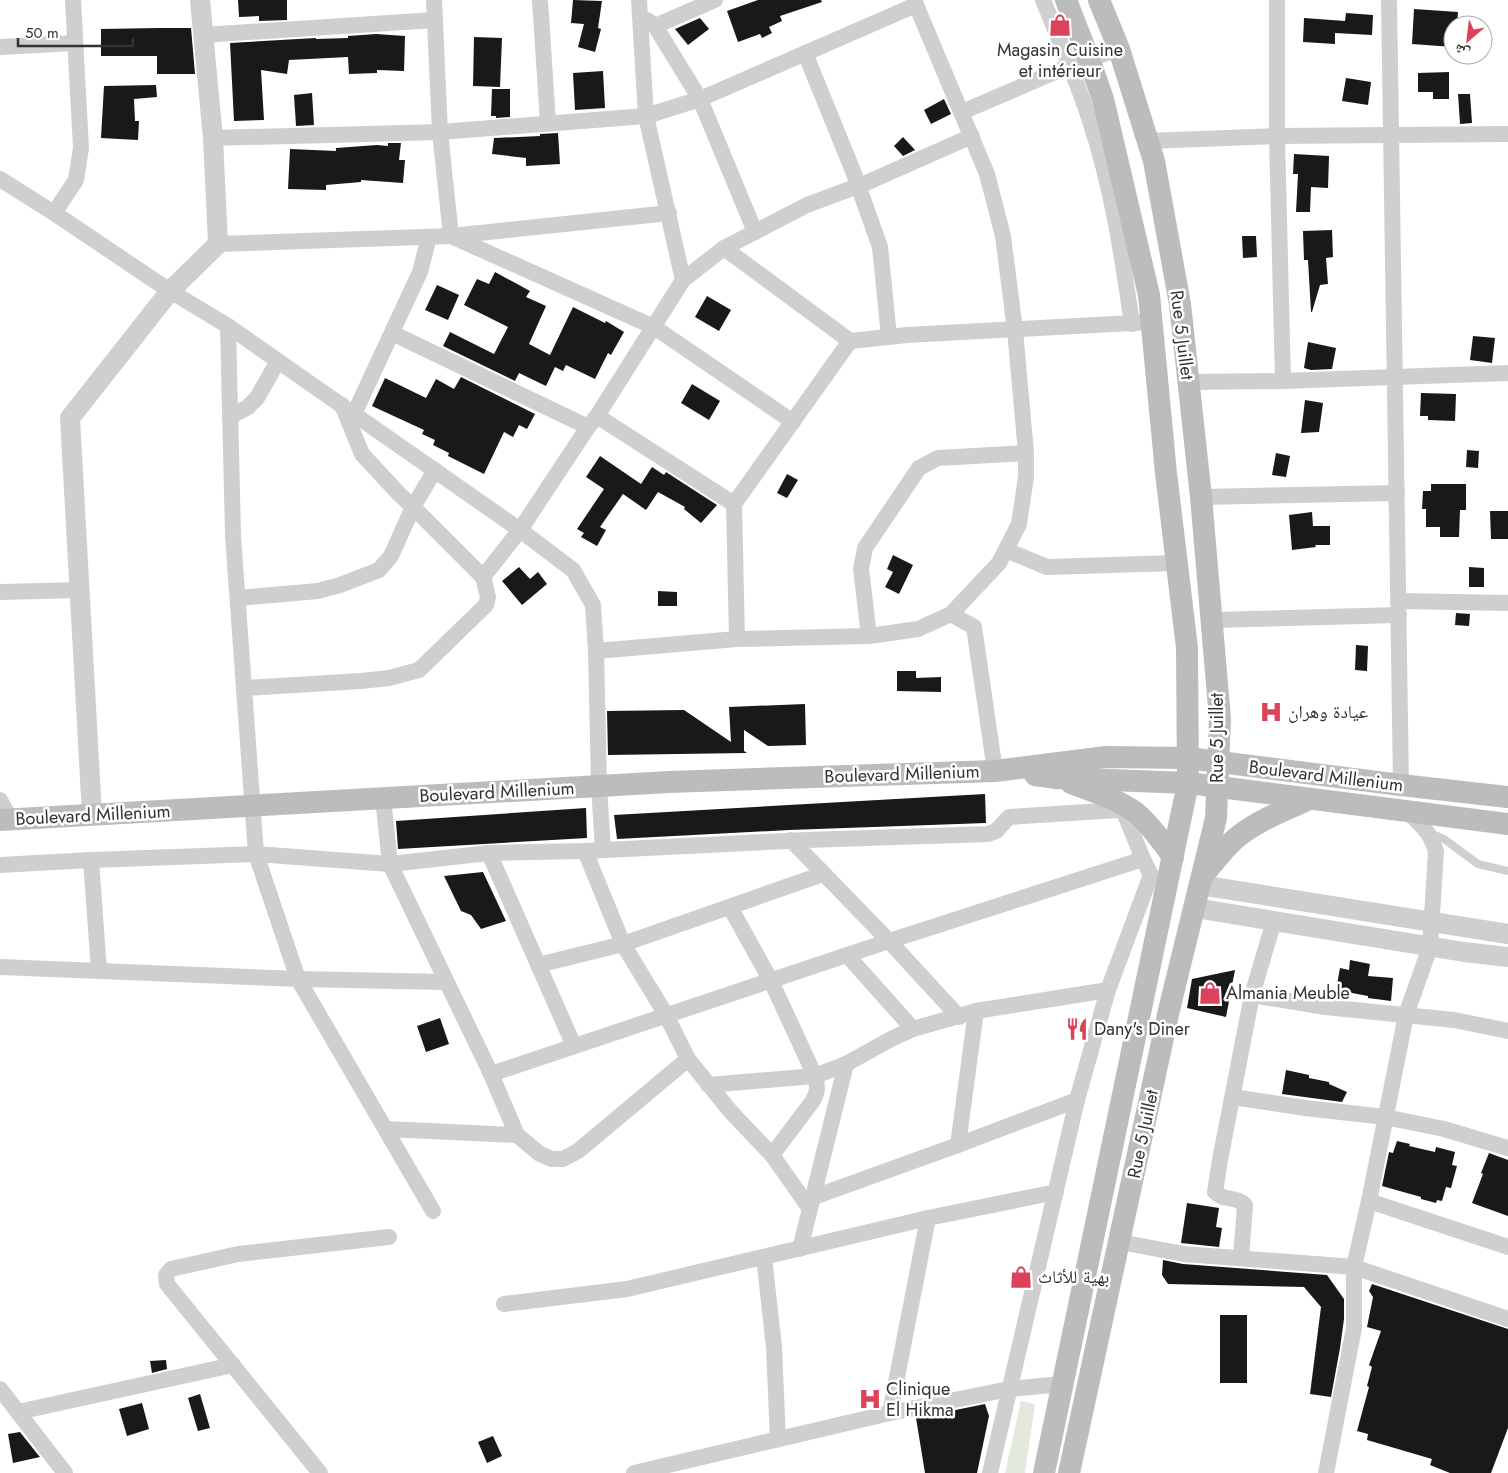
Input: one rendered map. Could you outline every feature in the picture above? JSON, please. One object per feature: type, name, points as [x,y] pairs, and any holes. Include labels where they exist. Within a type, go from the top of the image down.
[{"type":"main road","name":"Rue 5 Juillet","points":[[1044,1473],[1165,869],[1188,783],[1187,648],[1166,473],[1142,323],[1149,295],[1103,99],[1079,62],[1066,0]]},
{"type":"main road","name":"Rue 5 Juillet","points":[[1069,1473],[1169,1010],[1216,818],[1220,719],[1201,497],[1180,304],[1154,161],[1120,49],[1098,0]]},
{"type":"main road","name":"Boulevard Millenium","points":[[5,820],[669,782],[995,771],[1106,757],[1188,758],[1508,797]]},
{"type":"main road","name":"Boulevard Millenium","points":[[995,771],[1056,778],[1188,783],[1508,824]]},
{"type":"main road","points":[[1056,778],[1116,802],[1135,812],[1150,827],[1165,869]]},
{"type":"main road","points":[[1201,881],[1220,855],[1235,839],[1257,824],[1309,799]]},
{"type":"street","points":[[54,213],[76,180],[81,148],[73,0]]},
{"type":"street","points":[[200,0],[213,138],[218,244]]},
{"type":"street","points":[[434,0],[440,132],[451,236]]},
{"type":"street","points":[[540,0],[548,123]]},
{"type":"street","points":[[655,26],[715,0]]},
{"type":"street","points":[[1043,0],[1079,62]]},
{"type":"street","points":[[1277,0],[1277,136],[1283,381]]},
{"type":"street","points":[[1389,0],[1401,785]]},
{"type":"street","points":[[213,138],[440,132],[646,116],[700,99],[915,2],[988,174],[1004,236],[1026,453],[1026,477],[1019,524],[999,563],[951,614],[918,629],[869,636],[736,638],[596,651]]},
{"type":"street","points":[[639,7],[655,26],[700,99],[755,232]]},
{"type":"street","points":[[639,7],[646,116],[683,280]]},
{"type":"street","points":[[203,35],[434,20]]},
{"type":"street","points":[[0,47],[76,43]]},
{"type":"street","points":[[962,112],[1079,62],[1120,49]]},
{"type":"street","points":[[805,53],[880,247],[889,337]]},
{"type":"street","points":[[1148,141],[1277,136],[1508,134]]},
{"type":"street","points":[[483,577],[520,530],[683,280],[724,248],[807,205],[858,186],[972,136]]},
{"type":"street","points":[[0,179],[170,291],[228,326],[520,530],[574,570],[593,605],[603,849]]},
{"type":"street","points":[[92,815],[70,418],[170,291],[218,244],[451,236],[669,213]]},
{"type":"street","points":[[451,236],[654,327],[793,422]]},
{"type":"street","points":[[244,688],[361,681],[389,678],[418,670],[486,605],[488,597],[483,577],[399,494],[362,454],[348,410],[392,333],[420,272],[429,237]]},
{"type":"street","points":[[724,248],[850,341],[889,337],[1142,323]]},
{"type":"street","points":[[228,326],[233,536],[256,854],[298,979],[433,1211]]},
{"type":"street","points":[[392,333],[592,421],[734,504]]},
{"type":"street","points":[[736,638],[734,504],[850,341]]},
{"type":"street","points":[[230,417],[248,407],[257,398],[278,361]]},
{"type":"street","points":[[1188,382],[1396,378],[1508,373]]},
{"type":"street","points":[[869,636],[861,569],[864,548],[919,468],[938,458],[1026,453]]},
{"type":"street","points":[[238,598],[318,591],[379,570],[391,556],[413,507],[434,470]]},
{"type":"street","points":[[1201,497],[1397,493]]},
{"type":"street","points":[[1006,550],[1047,567],[1176,563]]},
{"type":"street","points":[[0,592],[80,590]]},
{"type":"street","points":[[1212,620],[1508,603]]},
{"type":"street","points":[[951,614],[974,628],[995,771]]},
{"type":"street","points":[[383,798],[390,864],[491,1074],[517,1135],[540,1154],[552,1159],[562,1159],[578,1151],[688,1059]]},
{"type":"street","points":[[0,800],[5,820]]},
{"type":"street","points":[[0,865],[256,854],[390,864],[489,853],[585,851],[791,840],[988,834],[996,831],[1009,817],[1118,810],[1122,811],[1125,815],[1143,859]]},
{"type":"street","points":[[1326,1473],[1354,1328],[1354,1267],[1406,1015],[1430,947],[1436,852],[1433,840],[1408,812]]},
{"type":"street","points":[[791,840],[889,941],[959,1017]]},
{"type":"street","points":[[585,851],[623,944],[666,1015],[688,1059],[708,1085],[772,1155],[812,1203]]},
{"type":"street","points":[[489,853],[574,1046]]},
{"type":"street","points":[[491,1074],[889,941],[1143,859],[1165,869],[1108,990],[1077,1100],[990,1473]]},
{"type":"street","points":[[91,860],[99,971]]},
{"type":"street","points":[[538,964],[623,944],[823,874]]},
{"type":"street","points":[[1201,881],[1508,934]]},
{"type":"street","points":[[730,907],[771,980],[816,1076],[817,1094],[772,1155]]},
{"type":"street","points":[[1194,908],[1430,947],[1508,957]]},
{"type":"street","points":[[1241,1258],[1245,1205],[1240,1200],[1220,1196],[1215,1192],[1252,995],[1274,921]]},
{"type":"street","points":[[847,955],[913,1029]]},
{"type":"street","points":[[0,967],[298,979],[446,982]]},
{"type":"street","points":[[708,1085],[816,1076],[846,1064],[913,1029],[976,1011],[1108,990]]},
{"type":"street","points":[[1252,995],[1325,1007],[1454,1020],[1508,1031]]},
{"type":"street","points":[[958,1145],[976,1011]]},
{"type":"street","points":[[800,1248],[846,1064]]},
{"type":"street","points":[[1233,1097],[1385,1117],[1444,1129],[1508,1148]]},
{"type":"street","points":[[812,1203],[1077,1100]]},
{"type":"street","points":[[386,1129],[517,1135]]},
{"type":"street","points":[[504,1304],[627,1289],[928,1218],[1056,1192]]},
{"type":"street","points":[[1369,1201],[1508,1247]]},
{"type":"street","points":[[890,1412],[928,1218]]},
{"type":"street","points":[[320,1473],[167,1284],[166,1275],[171,1269],[238,1254],[389,1237]]},
{"type":"street","points":[[1120,1242],[1184,1254],[1354,1267],[1508,1319]]},
{"type":"street","points":[[764,1257],[774,1347],[778,1439]]},
{"type":"street","points":[[18,1412],[234,1365]]},
{"type":"street","points":[[634,1473],[890,1412],[1009,1389],[1062,1384]]},
{"type":"street","points":[[0,1389],[65,1473]]},
{"type":"lane","points":[[1427,832],[1444,839],[1478,864],[1508,871]]},
{"type":"shaded area","points":[[1021,1401],[1035,1404],[1025,1473],[1005,1473]]},
{"type":"building","points":[[238,0],[287,0],[287,20],[259,21],[259,16],[239,17]]},
{"type":"building","points":[[573,0],[602,1],[598,28],[601,29],[595,52],[578,47],[584,24],[571,23]]},
{"type":"building","points":[[758,0],[821,0],[822,2],[780,16],[782,21],[769,27],[772,33],[762,38],[760,34],[738,42],[727,11]]},
{"type":"building","points":[[1414,9],[1458,12],[1458,15],[1443,15],[1443,46],[1412,44]]},
{"type":"building","points":[[1346,13],[1373,15],[1372,35],[1335,33],[1335,44],[1303,42],[1304,18],[1345,21]]},
{"type":"building","points":[[700,18],[709,29],[688,45],[675,29]]},
{"type":"building","points":[[191,28],[195,74],[157,74],[157,56],[101,56],[101,29]]},
{"type":"building","points":[[376,34],[405,36],[404,71],[377,70],[377,73],[349,74],[348,57],[289,60],[287,74],[261,70],[264,120],[234,121],[230,43],[348,38],[348,36]]},
{"type":"building","points":[[474,37],[502,38],[500,87],[473,86]]},
{"type":"building","points":[[603,71],[605,108],[575,110],[573,73]]},
{"type":"building","points":[[1449,72],[1449,99],[1433,99],[1433,92],[1418,92],[1418,73]]},
{"type":"building","points":[[1346,78],[1371,82],[1368,105],[1342,101]]},
{"type":"building","points":[[156,85],[157,97],[134,99],[135,121],[139,121],[138,140],[101,138],[104,86]]},
{"type":"building","points":[[492,89],[510,89],[510,117],[496,118],[496,116],[491,116]]},
{"type":"building","points":[[312,93],[314,125],[296,126],[294,95]]},
{"type":"building","points":[[1458,94],[1470,94],[1472,123],[1460,124]]},
{"type":"building","points":[[944,99],[951,114],[931,124],[924,110]]},
{"type":"building","points":[[558,133],[560,164],[526,166],[526,158],[492,154],[494,138],[540,136],[540,134]]},
{"type":"building","points":[[903,137],[915,150],[903,156],[894,146]]},
{"type":"building","points":[[388,143],[401,143],[399,160],[405,160],[403,183],[361,180],[361,182],[326,185],[326,190],[288,189],[290,149],[336,151],[336,148],[388,146]]},
{"type":"building","points":[[1294,154],[1329,156],[1328,188],[1311,187],[1310,212],[1296,212],[1298,174],[1293,174]]},
{"type":"building","points":[[1332,230],[1333,257],[1326,258],[1328,284],[1320,285],[1311,312],[1308,260],[1304,260],[1303,231]]},
{"type":"building","points":[[1242,236],[1256,236],[1257,257],[1243,258]]},
{"type":"building","points":[[495,272],[530,291],[526,297],[546,306],[529,344],[550,355],[573,307],[605,323],[606,321],[624,332],[611,355],[608,353],[595,379],[566,365],[563,371],[555,367],[546,386],[519,373],[515,381],[443,346],[450,332],[494,354],[508,327],[464,305],[477,279],[489,284]]},
{"type":"building","points":[[437,285],[459,295],[448,320],[425,310]]},
{"type":"building","points":[[707,296],[731,310],[719,331],[695,317]]},
{"type":"building","points":[[1473,336],[1495,338],[1492,363],[1470,360]]},
{"type":"building","points":[[1308,342],[1336,348],[1332,369],[1311,370],[1304,368]]},
{"type":"building","points":[[461,377],[535,414],[527,429],[519,425],[513,437],[504,432],[484,474],[448,456],[449,453],[433,445],[435,440],[422,434],[424,430],[372,406],[385,378],[426,398],[436,379],[454,389]]},
{"type":"building","points":[[692,384],[720,401],[709,420],[681,403]]},
{"type":"building","points":[[1421,393],[1456,394],[1455,421],[1428,420],[1428,416],[1420,416]]},
{"type":"building","points":[[1305,400],[1323,403],[1319,432],[1301,433]]},
{"type":"building","points":[[1467,450],[1479,451],[1478,468],[1466,467]]},
{"type":"building","points":[[1276,453],[1290,456],[1286,477],[1272,475]]},
{"type":"building","points":[[600,456],[641,484],[652,467],[664,475],[666,472],[717,505],[701,523],[684,509],[685,507],[658,492],[646,510],[623,494],[600,527],[606,530],[597,546],[581,537],[584,533],[577,529],[604,489],[586,477]]},
{"type":"building","points":[[787,474],[798,480],[787,498],[777,493]]},
{"type":"building","points":[[1431,484],[1466,484],[1466,510],[1460,510],[1459,537],[1440,537],[1440,527],[1426,527],[1426,509],[1422,509],[1423,491],[1431,491]]},
{"type":"building","points":[[1490,511],[1508,511],[1508,539],[1491,539]]},
{"type":"building","points":[[1312,512],[1313,526],[1330,526],[1330,545],[1315,545],[1316,547],[1292,550],[1289,515]]},
{"type":"building","points":[[893,555],[913,565],[899,594],[885,587],[893,572],[887,569]]},
{"type":"building","points":[[519,567],[530,579],[538,572],[547,584],[522,605],[502,581]]},
{"type":"building","points":[[1469,567],[1484,568],[1484,587],[1469,587]]},
{"type":"building","points":[[658,591],[677,592],[677,606],[658,606]]},
{"type":"building","points":[[1456,613],[1470,614],[1469,626],[1455,625]]},
{"type":"building","points":[[1356,645],[1368,646],[1367,671],[1355,670]]},
{"type":"building","points":[[897,671],[916,671],[916,678],[941,677],[941,692],[897,691]]},
{"type":"building","points":[[805,704],[806,745],[768,746],[744,730],[744,751],[747,753],[608,755],[607,711],[684,710],[731,742],[729,707]]},
{"type":"building","points":[[985,794],[986,823],[789,830],[617,839],[614,815]]},
{"type":"building","points":[[586,808],[587,838],[398,849],[396,821]]},
{"type":"building","points":[[483,872],[506,921],[481,929],[471,915],[461,911],[444,876]]},
{"type":"building","points":[[1350,960],[1370,964],[1368,976],[1393,978],[1391,1001],[1368,998],[1368,996],[1336,990],[1340,968],[1349,970]]},
{"type":"building","name":"Almania Meuble","points":[[1235,970],[1226,1017],[1187,1008],[1192,979]]},
{"type":"building","points":[[440,1018],[449,1044],[426,1052],[417,1026]]},
{"type":"building","points":[[1286,1070],[1309,1075],[1309,1078],[1329,1082],[1329,1084],[1347,1092],[1342,1102],[1282,1094]]},
{"type":"building","points":[[1397,1141],[1435,1152],[1436,1147],[1455,1152],[1452,1165],[1457,1166],[1451,1188],[1446,1187],[1442,1201],[1437,1200],[1436,1203],[1382,1186],[1389,1152],[1393,1153]]},
{"type":"building","points":[[1489,1153],[1508,1160],[1508,1216],[1472,1203]]},
{"type":"building","points":[[1187,1203],[1219,1208],[1216,1227],[1222,1228],[1219,1247],[1181,1243]]},
{"type":"building","points":[[1163,1260],[1183,1264],[1327,1275],[1344,1299],[1344,1319],[1331,1397],[1310,1394],[1321,1307],[1304,1287],[1168,1284],[1162,1275]]},
{"type":"building","points":[[1372,1284],[1508,1329],[1508,1428],[1491,1473],[1450,1473],[1430,1465],[1432,1459],[1367,1440],[1368,1434],[1357,1431],[1369,1387],[1367,1386],[1372,1367],[1369,1365],[1381,1331],[1367,1327],[1373,1297],[1369,1291]]},
{"type":"building","points":[[1220,1315],[1247,1315],[1247,1383],[1220,1383]]},
{"type":"building","points":[[166,1360],[167,1369],[152,1373],[150,1361]]},
{"type":"building","points":[[200,1394],[210,1428],[198,1431],[188,1398]]},
{"type":"building","points":[[142,1403],[149,1429],[127,1436],[119,1409]]},
{"type":"building","points":[[985,1404],[989,1416],[977,1473],[925,1473],[916,1418]]},
{"type":"building","points":[[20,1432],[40,1457],[13,1463],[8,1434]]},
{"type":"building","points":[[493,1436],[502,1456],[487,1463],[478,1442]]},
{"type":"place","name":"Magasin Cuisine et intérieur","points":[[1060,25]]},
{"type":"place","name":"عيادة وهران","points":[[1271,712]]},
{"type":"place","name":"Almania Meuble","points":[[1210,993]]},
{"type":"place","name":"Dany's Diner","points":[[1077,1029]]},
{"type":"place","name":"بهية للأثاث","points":[[1021,1277]]},
{"type":"place","name":"Clinique El Hikma","points":[[870,1399]]}]
